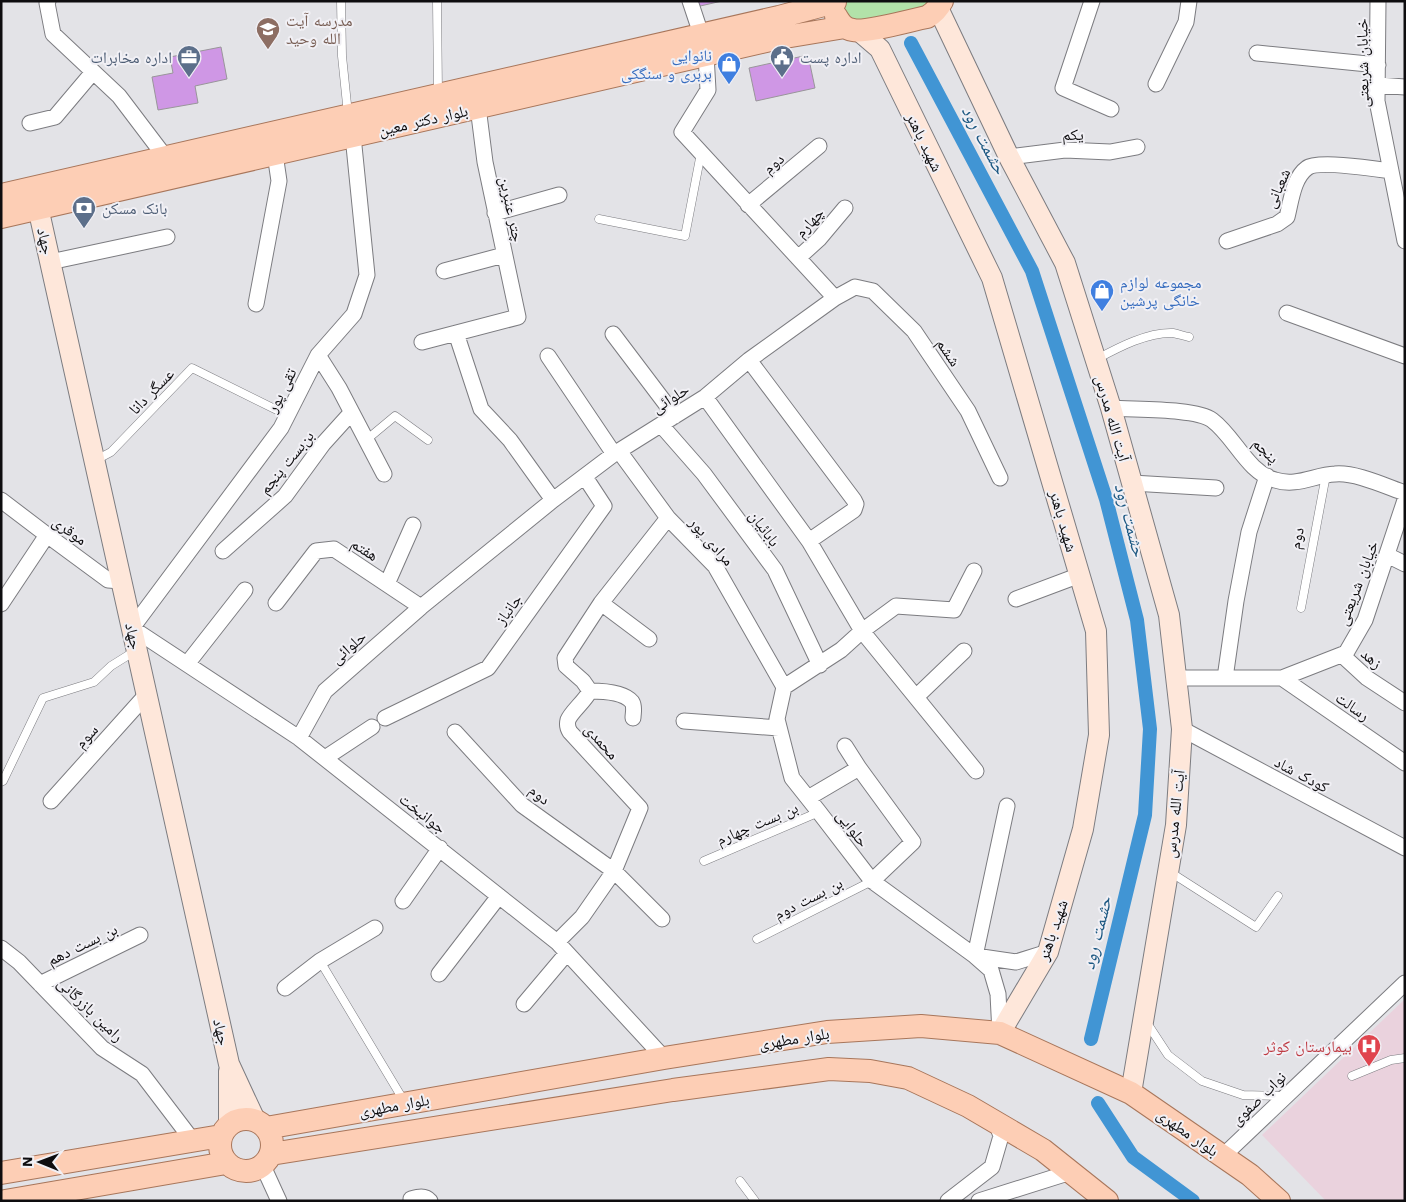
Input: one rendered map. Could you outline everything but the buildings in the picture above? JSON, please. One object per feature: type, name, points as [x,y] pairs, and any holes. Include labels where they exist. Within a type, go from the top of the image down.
[{"type":"main road","name":"بلوار دکتر معین","points":[[1,217],[36,198],[166,158],[350,126],[478,107],[704,45],[779,17],[835,2]]},
{"type":"main road","points":[[835,2],[836,16],[852,29]]},
{"type":"main road","name":"بلوار دکتر معین","points":[[1,195],[36,198],[275,154],[438,96],[704,45],[852,29],[926,17],[933,14],[940,5]]},
{"type":"main road","name":"آیت الله مدرس","points":[[940,5],[1009,157],[1065,263],[1111,408],[1169,615],[1182,729],[1176,825],[1131,1093]]},
{"type":"main road","name":"شهید باهنر","points":[[852,29],[880,49],[992,278],[1096,631],[1099,735],[1083,829],[1048,952],[1000,1032]]},
{"type":"main road","name":"جهاد","points":[[36,198],[229,1064]]},
{"type":"main road","name":"بلوار مطهری","points":[[261,1124],[405,1103],[827,1032],[921,1026],[1000,1032],[1131,1093],[1250,1175],[1280,1201]]},
{"type":"main road","points":[[229,1064],[272,1141],[267,1160],[256,1170],[248,1172],[232,1168],[226,1163],[221,1155],[219,1146],[225,1131],[229,1064]]},
{"type":"main road","name":"بلوار مطهری","points":[[267,1160],[673,1090],[828,1069],[870,1071],[908,1078],[968,1106],[1043,1150],[1106,1201]]},
{"type":"main road","points":[[1,1173],[193,1141],[225,1131],[237,1120],[246,1119],[261,1124]]},
{"type":"main road","points":[[5,1201],[226,1163]]},
{"type":"street","points":[[48,1],[53,34],[118,96],[166,158]]},
{"type":"street","points":[[690,1],[704,45],[708,90],[682,132],[835,298]]},
{"type":"street","points":[[1092,1],[1063,88],[1111,109]]},
{"type":"street","points":[[1156,84],[1186,22],[1189,1]]},
{"type":"street","name":"خیابان شریعتی","points":[[1378,1],[1377,101],[1391,170],[1400,196],[1405,241]]},
{"type":"street","points":[[1257,53],[1378,65]]},
{"type":"street","points":[[30,123],[55,116],[94,72]]},
{"type":"street","points":[[1378,85],[1405,87]]},
{"type":"street","name":"چتر عنبرین","points":[[456,333],[518,317],[485,162],[478,107]]},
{"type":"street","name":"تقی پور","points":[[132,628],[281,428],[318,355],[354,314],[367,275],[350,126]]},
{"type":"street","name":"دوم","points":[[748,205],[819,146]]},
{"type":"street","name":"یکم","points":[[1009,157],[1065,150],[1110,152],[1137,147]]},
{"type":"street","points":[[256,304],[279,181],[275,154]]},
{"type":"street","name":"شعبانی","points":[[1227,241],[1277,224],[1287,218],[1297,180],[1307,167],[1320,164],[1391,170]]},
{"type":"street","points":[[495,212],[560,195]]},
{"type":"street","name":"چهارم","points":[[798,258],[819,238],[845,208]]},
{"type":"street","points":[[50,262],[167,237]]},
{"type":"street","points":[[444,271],[504,255]]},
{"type":"street","name":"ششم","points":[[835,298],[855,287],[873,291],[914,331],[968,411],[1000,478]]},
{"type":"street","name":"حلوائی","points":[[299,738],[326,690],[421,607],[585,476],[616,453],[705,397],[749,360],[835,298]]},
{"type":"street","points":[[1287,313],[1405,356]]},
{"type":"street","points":[[422,342],[456,333],[481,409],[510,440],[554,500]]},
{"type":"street","points":[[613,334],[675,416]]},
{"type":"street","points":[[318,355],[339,388],[350,413],[384,474]]},
{"type":"street","name":"مرادی پور","points":[[548,356],[616,453],[668,518],[715,566],[784,687]]},
{"type":"street","points":[[749,360],[856,504],[854,510],[809,541]]},
{"type":"street","points":[[705,397],[809,541],[862,631],[976,771]]},
{"type":"street","name":"پنجم","points":[[1111,408],[1188,412],[1211,419],[1224,430],[1254,467],[1273,480],[1290,484],[1335,474],[1350,475],[1405,493]]},
{"type":"street","name":"بن‌بست پنجم","points":[[223,551],[285,496],[323,444],[350,413]]},
{"type":"street","name":"بابائیان","points":[[661,425],[704,474],[775,570],[820,665]]},
{"type":"street","name":"جانباز","points":[[385,718],[488,668],[604,506],[585,476]]},
{"type":"street","points":[[1225,678],[1236,601],[1249,532],[1267,476]]},
{"type":"street","points":[[1132,483],[1216,488]]},
{"type":"street","name":"موقری","points":[[1,500],[108,580],[121,580]]},
{"type":"street","name":"خیابان شریعتی","points":[[1342,655],[1346,653],[1365,620],[1405,500]]},
{"type":"street","points":[[633,718],[634,708],[631,701],[620,695],[590,691],[583,681],[566,666],[566,658],[601,603],[668,518]]},
{"type":"street","points":[[387,584],[414,525]]},
{"type":"street","points":[[1,604],[47,535]]},
{"type":"street","name":"هفتم","points":[[276,603],[316,552],[334,549],[421,607]]},
{"type":"street","points":[[1387,555],[1405,564]]},
{"type":"street","points":[[784,687],[841,650],[862,631],[896,606],[954,610],[974,571]]},
{"type":"street","points":[[1016,599],[1080,575]]},
{"type":"street","points":[[187,664],[245,590]]},
{"type":"street","points":[[601,603],[649,639]]},
{"type":"street","name":"جوانبخت","points":[[132,628],[299,738],[440,848],[562,948],[664,1058]]},
{"type":"street","points":[[916,697],[964,650]]},
{"type":"street","points":[[1176,678],[1282,678],[1342,655]]},
{"type":"street","name":"زهد","points":[[1342,655],[1368,678],[1405,703]]},
{"type":"street","name":"رسالت","points":[[1282,678],[1405,763]]},
{"type":"street","name":"حلوایی","points":[[784,687],[777,719],[792,778],[872,881],[975,956],[991,970],[998,994],[1000,1032]]},
{"type":"street","name":"محمدی","points":[[524,1004],[614,871],[640,808],[570,732],[568,719],[586,699],[590,691]]},
{"type":"street","name":"سوم","points":[[51,800],[147,694]]},
{"type":"street","points":[[684,721],[779,728]]},
{"type":"street","points":[[324,758],[372,727]]},
{"type":"street","name":"کودک شاد","points":[[1182,729],[1405,848]]},
{"type":"street","name":"دوم","points":[[455,732],[522,805],[614,871],[662,919]]},
{"type":"street","points":[[845,746],[913,842],[872,881]]},
{"type":"street","points":[[808,798],[859,768]]},
{"type":"street","points":[[1007,806],[975,956],[1016,962],[1048,952]]},
{"type":"street","points":[[403,901],[440,848]]},
{"type":"street","points":[[438,974],[499,896]]},
{"type":"street","points":[[285,988],[320,961],[375,928]]},
{"type":"street","name":"بن بست دهم","points":[[40,984],[140,935]]},
{"type":"street","name":"رامین بازرگانی","points":[[1,948],[19,962],[102,1048],[142,1074],[193,1141]]},
{"type":"street","name":"نواب صفوی","points":[[1223,1156],[1405,983]]},
{"type":"street","points":[[948,1201],[992,1167],[1001,1136],[996,1122]]},
{"type":"street","points":[[267,1160],[279,1201]]},
{"type":"street","points":[[979,1201],[1071,1172]]},
{"type":"street","points":[[412,1199],[421,1196],[428,1198],[430,1201]]},
{"type":"lane","points":[[341,1],[342,56],[350,126]]},
{"type":"lane","points":[[437,1],[438,96]]},
{"type":"lane","points":[[599,219],[685,236],[701,153]]},
{"type":"lane","points":[[1096,360],[1126,343],[1149,337],[1173,333],[1189,338]]},
{"type":"lane","name":"عسگر دانا","points":[[95,461],[111,452],[192,368],[287,415]]},
{"type":"lane","points":[[366,441],[395,416],[428,440]]},
{"type":"lane","name":"دوم","points":[[1301,608],[1326,476]]},
{"type":"lane","points":[[1,782],[43,698],[94,682],[111,666],[137,650]]},
{"type":"lane","name":"بن بست چهارم","points":[[704,860],[819,812]]},
{"type":"lane","points":[[1168,870],[1256,927],[1278,896]]},
{"type":"lane","name":"بن بست دوم","points":[[757,939],[872,881]]},
{"type":"lane","points":[[320,961],[405,1103]]},
{"type":"lane","points":[[1144,1019],[1168,1055],[1202,1081],[1243,1095],[1286,1096]]},
{"type":"lane","points":[[1352,1076],[1391,1060],[1405,1058]]},
{"type":"lane","points":[[740,1181],[755,1201]]},
{"type":"shaded area","name":"بیمارستان کوثر","points":[[1405,999],[1405,1201],[1326,1201],[1262,1135]]},
{"type":"green space","points":[[843,1],[934,1],[931,6],[860,24],[844,17]]},
{"type":"waterway","name":"حشمت رود","points":[[911,43],[1032,271],[1106,499],[1137,620],[1150,729],[1145,815],[1091,1039]]},
{"type":"waterway","points":[[1098,1103],[1133,1157],[1193,1201]]},
{"type":"place","name":"مدرسه آیت الله وحید","points":[[268,50]]},
{"type":"place","name":"اداره مخابرات","points":[[189,78]]},
{"type":"place","name":"اداره پست","points":[[782,78]]},
{"type":"place","name":"نانوایی بربری و سنگکی","points":[[729,85]]},
{"type":"place","name":"بانک مسکن","points":[[84,229]]},
{"type":"place","name":"مجموعه لوازم خانگی پرشین","points":[[1102,312]]},
{"type":"place","name":"بیمارستان کوثر","points":[[1369,1067]]}]
